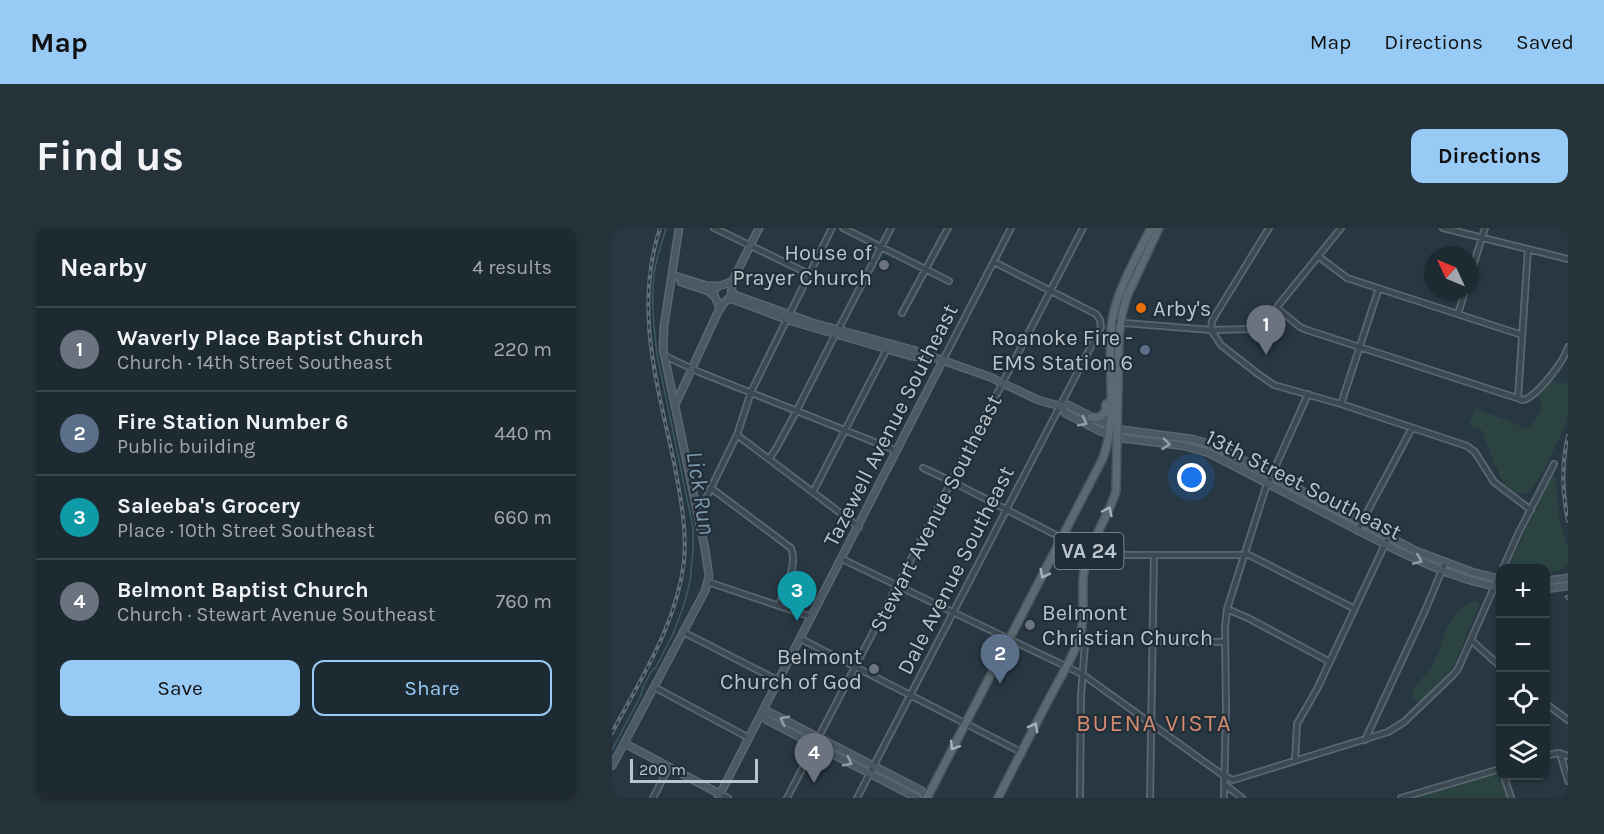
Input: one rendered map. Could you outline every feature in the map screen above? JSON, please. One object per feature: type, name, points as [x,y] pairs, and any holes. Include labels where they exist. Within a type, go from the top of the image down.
[{"type":"main road","name":"VA 24","points":[[927,798],[1103,458],[1110,425],[1116,322],[1146,247],[1151,228]]},
{"type":"main road","name":"VA 24","points":[[1146,247],[1159,228]]},
{"type":"main road","name":"VA 24","points":[[998,798],[1076,646],[1082,627],[1084,572],[1089,552],[1116,491],[1116,322]]},
{"type":"main road","points":[[1091,417],[1098,417],[1104,413],[1111,384]]},
{"type":"street","points":[[612,766],[708,582],[709,570],[665,356],[663,336],[679,228]]},
{"type":"street","points":[[714,228],[809,274]]},
{"type":"street","points":[[672,277],[715,287],[730,283],[759,228]]},
{"type":"street","points":[[696,507],[707,497],[737,435],[750,392],[832,228]]},
{"type":"street","points":[[843,228],[949,281]]},
{"type":"street","points":[[769,459],[797,411],[891,228]]},
{"type":"street","points":[[902,313],[948,228]]},
{"type":"street","name":"Tazewell Avenue Southeast","points":[[719,796],[1011,228]]},
{"type":"street","name":"Stewart Avenue Southeast","points":[[787,798],[1083,228]]},
{"type":"street","points":[[1269,228],[1212,321],[1211,330],[1221,345],[1269,382],[1471,449],[1494,482],[1531,510]]},
{"type":"street","points":[[1116,322],[1211,330],[1257,328],[1277,308],[1341,228]]},
{"type":"street","points":[[1443,228],[1568,259]]},
{"type":"street","points":[[1478,251],[1485,228]]},
{"type":"street","points":[[1518,398],[1528,249]]},
{"type":"street","points":[[1318,256],[1344,276],[1522,335]]},
{"type":"street","points":[[994,262],[1050,290]]},
{"type":"street","points":[[675,404],[718,312],[730,296],[735,276]]},
{"type":"street","points":[[672,277],[708,291],[721,303],[730,296]]},
{"type":"street","points":[[718,312],[719,305],[714,290],[721,285],[727,285],[730,296]]},
{"type":"street","points":[[1341,405],[1379,288]]},
{"type":"street","name":"Dale Avenue Southeast","points":[[857,798],[1100,329],[1100,320],[1096,314],[1050,290]]},
{"type":"street","name":"13th Street Southeast","points":[[730,296],[735,300],[887,349],[911,356],[943,360]]},
{"type":"street","points":[[1458,314],[1462,300]]},
{"type":"street","points":[[1277,308],[1302,328],[1518,398],[1527,399],[1532,396],[1562,362],[1568,347]]},
{"type":"street","name":"13th Street Southeast","points":[[836,332],[943,360],[1003,382],[1038,400],[1060,406],[1068,405],[1123,430],[1176,436],[1203,442],[1228,452],[1416,551],[1485,576],[1496,577]]},
{"type":"street","points":[[813,492],[887,349]]},
{"type":"street","points":[[665,356],[897,451]]},
{"type":"street","points":[[1224,798],[1227,609],[1268,483],[1308,394]]},
{"type":"street","name":"13th Street Southeast","points":[[1060,406],[1065,413],[1117,437],[1196,448],[1209,453],[1385,545],[1442,570],[1496,586]]},
{"type":"street","points":[[1357,531],[1412,428]]},
{"type":"street","points":[[737,435],[859,526]]},
{"type":"street","points":[[1505,564],[1554,464]]},
{"type":"street","points":[[923,468],[1089,552],[1115,555],[1251,555],[1355,609]]},
{"type":"street","points":[[711,488],[791,548],[794,560],[780,606]]},
{"type":"street","points":[[1296,761],[1297,724],[1317,689],[1388,538]]},
{"type":"street","points":[[1150,798],[1154,555]]},
{"type":"street","points":[[842,559],[1082,674],[1224,776],[1233,780],[1365,740],[1388,732],[1404,722],[1452,676],[1496,591]]},
{"type":"street","points":[[1365,740],[1445,562]]},
{"type":"street","points":[[1550,580],[1568,578]]},
{"type":"street","points":[[708,582],[812,617]]},
{"type":"street","points":[[1550,588],[1568,586]]},
{"type":"street","points":[[1227,609],[1330,662]]},
{"type":"street","points":[[683,632],[779,681]]},
{"type":"street","points":[[801,639],[1021,752]]},
{"type":"street","points":[[1471,640],[1496,662]]},
{"type":"street","points":[[1153,641],[1226,642]]},
{"type":"street","points":[[1080,798],[1082,674],[1085,643]]},
{"type":"street","points":[[654,687],[749,738]]},
{"type":"street","points":[[1550,707],[1568,720]]},
{"type":"street","points":[[917,798],[767,720],[762,713],[769,712],[874,766],[922,791],[927,798]]},
{"type":"street","points":[[624,743],[719,796],[728,798]]},
{"type":"street","points":[[1550,755],[1560,753],[1568,756]]},
{"type":"street","points":[[1560,753],[1568,781]]},
{"type":"street","points":[[653,798],[669,767]]},
{"type":"street","points":[[1401,798],[1496,770]]},
{"type":"street","points":[[1505,780],[1511,798]]},
{"type":"street","points":[[1224,784],[1242,798]]},
{"type":"green space","points":[[1551,380],[1560,384],[1568,382],[1568,414],[1538,479],[1529,492],[1521,494],[1510,489],[1505,483],[1481,429],[1469,425],[1476,408],[1527,429],[1537,417],[1542,406],[1538,395]]},
{"type":"green space","points":[[1552,476],[1555,476],[1560,523],[1568,549],[1568,564],[1550,573],[1550,564],[1514,564],[1512,559]]},
{"type":"green space","points":[[1472,601],[1480,602],[1455,663],[1445,677],[1421,701],[1416,700],[1412,693],[1432,665],[1451,621],[1463,607]]},
{"type":"green space","points":[[1495,774],[1496,780],[1502,780],[1507,798],[1414,798]]},
{"type":"waterway","name":"Lick Run","points":[[612,750],[644,685],[673,634],[690,581],[693,527],[657,355],[653,314],[654,274],[666,228]]},
{"type":"railway","points":[[612,733],[666,629],[674,607],[684,561],[685,536],[682,511],[651,345],[649,287],[652,258],[660,228]]},
{"type":"railway","points":[[1568,436],[1563,478],[1568,521]]},
{"type":"place","name":"House of Prayer Church","points":[[884,265]]},
{"type":"place","name":"Arby's","points":[[1141,308]]},
{"type":"place","name":"Roanoke Fire - EMS Station 6","points":[[1145,350]]},
{"type":"place","name":"Waverly Place Baptist Church","points":[[1266,355]]},
{"type":"place","name":"Saleeba's Grocery","points":[[797,621]]},
{"type":"place","name":"Belmont Christian Church","points":[[1030,625]]},
{"type":"place","name":"Belmont Church of God","points":[[874,669]]},
{"type":"place","name":"Fire Station Number 6","points":[[1000,684]]},
{"type":"place","name":"Belmont Baptist Church","points":[[814,783]]},
{"type":"district","name":"BUENA VISTA","points":[[1154,723]]}]
